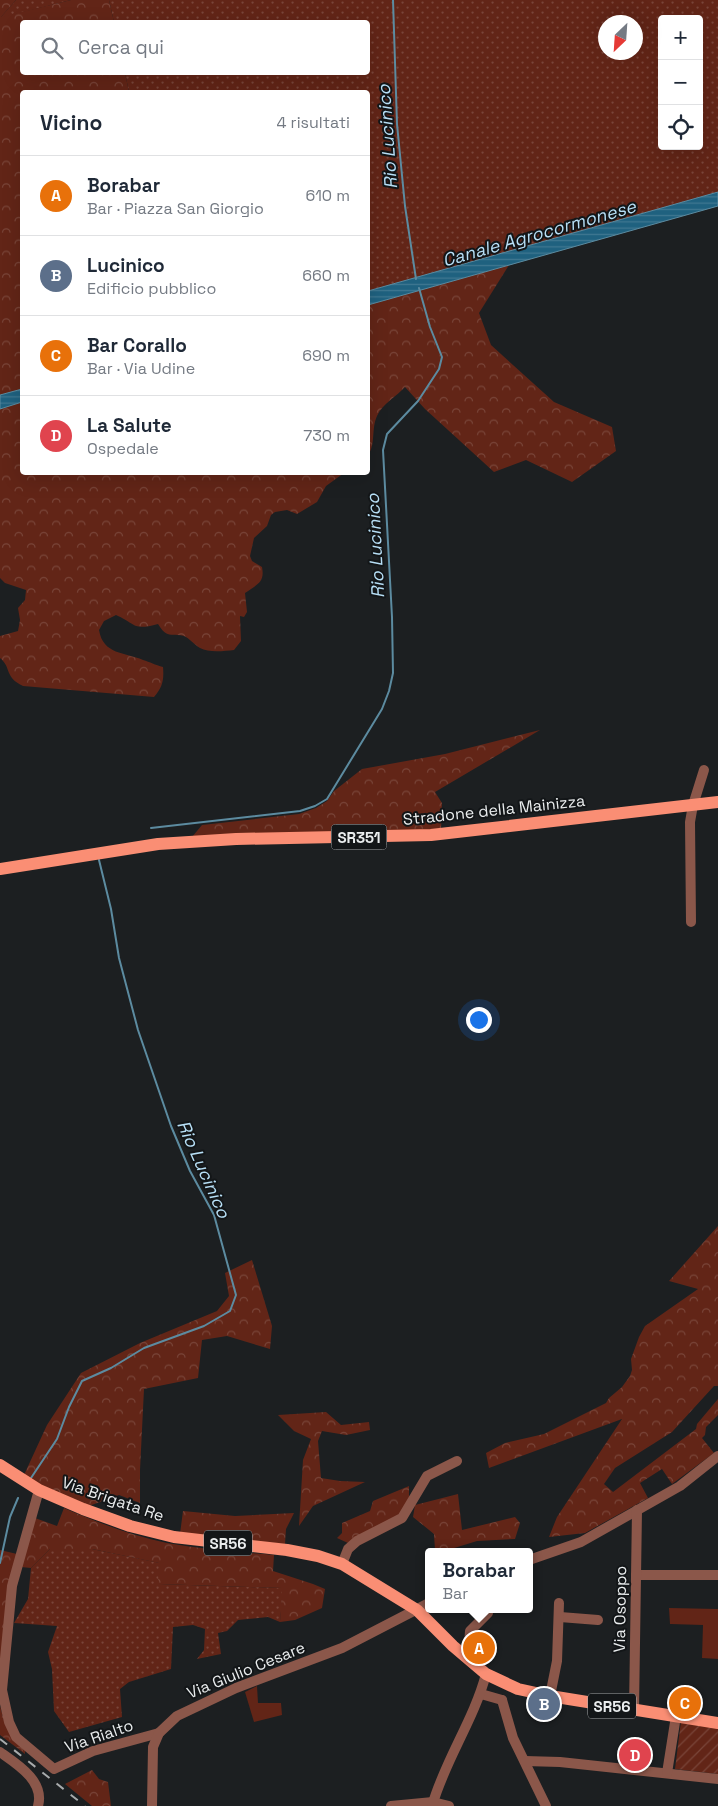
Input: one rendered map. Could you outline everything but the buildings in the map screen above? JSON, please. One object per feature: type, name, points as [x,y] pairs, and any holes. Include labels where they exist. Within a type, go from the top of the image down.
[{"type":"main road","name":"Stradone della Mainizza","points":[[0,869],[158,844],[236,839],[431,835],[718,802]]},
{"type":"main road","name":"Via Brigata Re","points":[[0,1465],[33,1486],[83,1509],[130,1526],[174,1537],[287,1550],[318,1556],[342,1564],[417,1610]]},
{"type":"main road","name":"SR56","points":[[417,1610],[486,1674],[507,1685],[550,1696],[718,1722]]},
{"type":"street","points":[[692,922],[690,822],[693,805],[704,770]]},
{"type":"street","points":[[533,1559],[581,1542],[680,1486],[718,1456]]},
{"type":"street","points":[[342,1564],[348,1549],[357,1541],[402,1518],[427,1476],[457,1460]]},
{"type":"street","name":"Via Rialto","points":[[33,1486],[12,1586],[3,1672],[2,1690],[9,1722],[16,1737],[54,1769],[93,1751],[159,1733]]},
{"type":"street","name":"Via Osoppo","points":[[634,1710],[637,1510]]},
{"type":"street","points":[[636,1575],[718,1575]]},
{"type":"street","points":[[550,1696],[556,1662],[560,1617],[559,1603]]},
{"type":"street","name":"Via Giulio Cesare","points":[[159,1733],[177,1716],[236,1688],[342,1648],[425,1606]]},
{"type":"street","points":[[468,1658],[470,1631],[488,1613]]},
{"type":"street","points":[[560,1617],[598,1620]]},
{"type":"street","points":[[433,1804],[438,1786],[481,1694],[486,1674]]},
{"type":"street","points":[[507,1685],[502,1700],[513,1738],[546,1806]]},
{"type":"street","points":[[481,1694],[502,1700]]},
{"type":"street","points":[[667,1773],[676,1716]]},
{"type":"street","points":[[152,1806],[153,1747],[159,1733]]},
{"type":"street","points":[[0,1752],[20,1766],[36,1783],[38,1806]]},
{"type":"street","points":[[525,1761],[560,1762],[718,1779]]},
{"type":"street","points":[[391,1806],[433,1804],[449,1806]]},
{"type":"green space","points":[[0,0],[16,0],[1,17],[71,0],[109,0],[114,20],[20,20],[20,75],[125,75],[129,90],[20,90],[20,390],[0,395]]},
{"type":"green space","points":[[16,0],[71,0],[0,18]]},
{"type":"green space","points":[[109,0],[718,0],[718,192],[370,290],[370,90],[129,90],[125,75],[370,75],[370,20],[114,20]]},
{"type":"green space","points":[[509,265],[479,313],[491,345],[554,402],[612,427],[616,451],[572,482],[526,460],[494,472],[425,409],[405,387],[379,412],[375,421],[370,451],[370,304]]},
{"type":"green space","points":[[20,403],[20,475],[341,475],[326,486],[317,502],[297,514],[287,510],[275,512],[271,515],[267,526],[254,538],[250,556],[252,561],[262,567],[263,572],[259,583],[245,593],[247,612],[244,617],[240,616],[241,641],[234,650],[204,650],[184,636],[167,634],[158,624],[139,627],[116,615],[104,621],[99,630],[101,638],[105,644],[116,651],[163,667],[162,683],[154,697],[23,686],[13,679],[0,658],[0,636],[18,631],[20,620],[18,608],[25,600],[26,590],[5,583],[0,578],[0,409]]},
{"type":"green space","points":[[540,730],[435,792],[442,803],[441,830],[192,837],[202,825],[299,814],[316,808],[327,801],[334,791],[362,769],[445,754]]},
{"type":"green space","points":[[718,1226],[718,1386],[714,1386],[672,1432],[615,1468],[604,1484],[613,1492],[696,1429],[697,1424],[718,1399],[718,1415],[706,1427],[705,1435],[702,1438],[714,1453],[672,1484],[662,1469],[640,1483],[648,1498],[585,1533],[549,1537],[557,1517],[622,1419],[489,1468],[486,1453],[505,1443],[544,1434],[606,1403],[630,1376],[632,1370],[631,1359],[645,1326],[698,1289],[669,1281]]},
{"type":"green space","points":[[252,1260],[272,1326],[270,1349],[227,1336],[202,1340],[198,1378],[144,1389],[140,1503],[119,1495],[89,1506],[41,1487],[24,1475],[47,1425],[81,1373],[140,1343],[217,1311],[229,1296],[225,1273]]},
{"type":"green space","points":[[326,1412],[341,1425],[369,1422],[370,1430],[346,1435],[322,1431],[318,1441],[321,1478],[365,1482],[313,1506],[299,1526],[303,1460],[311,1439],[294,1431],[278,1415]]},
{"type":"green space","points":[[409,1486],[409,1498],[399,1516],[348,1543],[337,1538],[342,1533],[342,1523],[370,1511],[373,1501]]},
{"type":"green space","points":[[458,1494],[462,1530],[515,1517],[520,1523],[515,1539],[477,1541],[454,1548],[435,1548],[434,1534],[413,1517],[415,1505]]},
{"type":"green space","points":[[64,1508],[128,1533],[167,1543],[207,1549],[274,1555],[273,1571],[325,1589],[322,1608],[295,1620],[280,1622],[282,1588],[158,1584],[159,1563],[92,1549],[50,1549],[31,1568],[21,1567],[35,1518],[57,1526]]},
{"type":"green space","points":[[183,1511],[235,1516],[294,1513],[286,1529],[285,1544],[180,1534]]},
{"type":"green space","points":[[50,1549],[92,1549],[160,1563],[159,1584],[283,1588],[280,1622],[268,1617],[238,1620],[227,1631],[218,1633],[221,1654],[197,1659],[204,1650],[205,1629],[193,1625],[173,1627],[171,1669],[129,1682],[120,1689],[122,1717],[69,1732],[54,1711],[52,1669],[48,1652],[57,1626],[14,1623],[28,1599],[31,1568]]},
{"type":"green space","points":[[0,1550],[17,1554],[0,1664]]},
{"type":"green space","points":[[669,1608],[718,1609],[718,1659],[702,1658],[703,1625],[670,1624]]},
{"type":"green space","points":[[257,1686],[258,1703],[281,1703],[282,1715],[254,1722],[245,1692]]},
{"type":"green space","points":[[0,1706],[5,1724],[25,1750],[25,1754],[0,1735]]},
{"type":"green space","points":[[681,1721],[718,1727],[718,1774],[675,1769]]},
{"type":"green space","points":[[92,1770],[99,1779],[108,1782],[111,1806],[92,1806],[65,1784]]},
{"type":"water","points":[[718,192],[718,206],[370,304],[370,290]]},
{"type":"water","points":[[20,390],[20,403],[0,409],[0,395]]},
{"type":"waterway","name":"Rio Lucinico","points":[[393,0],[397,124],[405,206],[416,279]]},
{"type":"waterway","name":"Rio Lucinico","points":[[151,828],[300,811],[315,806],[327,799],[382,709],[393,673],[392,617],[383,450],[387,434],[418,401],[439,369],[442,357],[430,327],[419,288]]},
{"type":"waterway","name":"Rio Lucinico","points":[[31,1478],[57,1439],[69,1407],[82,1381],[111,1368],[144,1348],[204,1326],[230,1311],[236,1295],[214,1215],[190,1171],[171,1126],[138,1030],[119,958],[111,909],[99,860]]},
{"type":"waterway","name":"Rio Lucinico","points":[[0,1563],[10,1517],[18,1498]]},
{"type":"railway","points":[[0,1739],[85,1806]]},
{"type":"place","name":"Borabar","points":[[479,1648]]},
{"type":"place","name":"Bar Corallo","points":[[685,1703]]},
{"type":"place","name":"Lucinico","points":[[544,1704]]},
{"type":"place","name":"La Salute","points":[[635,1755]]},
{"type":"water label","name":"Canale Agrocormonese","points":[[539,233]]}]
